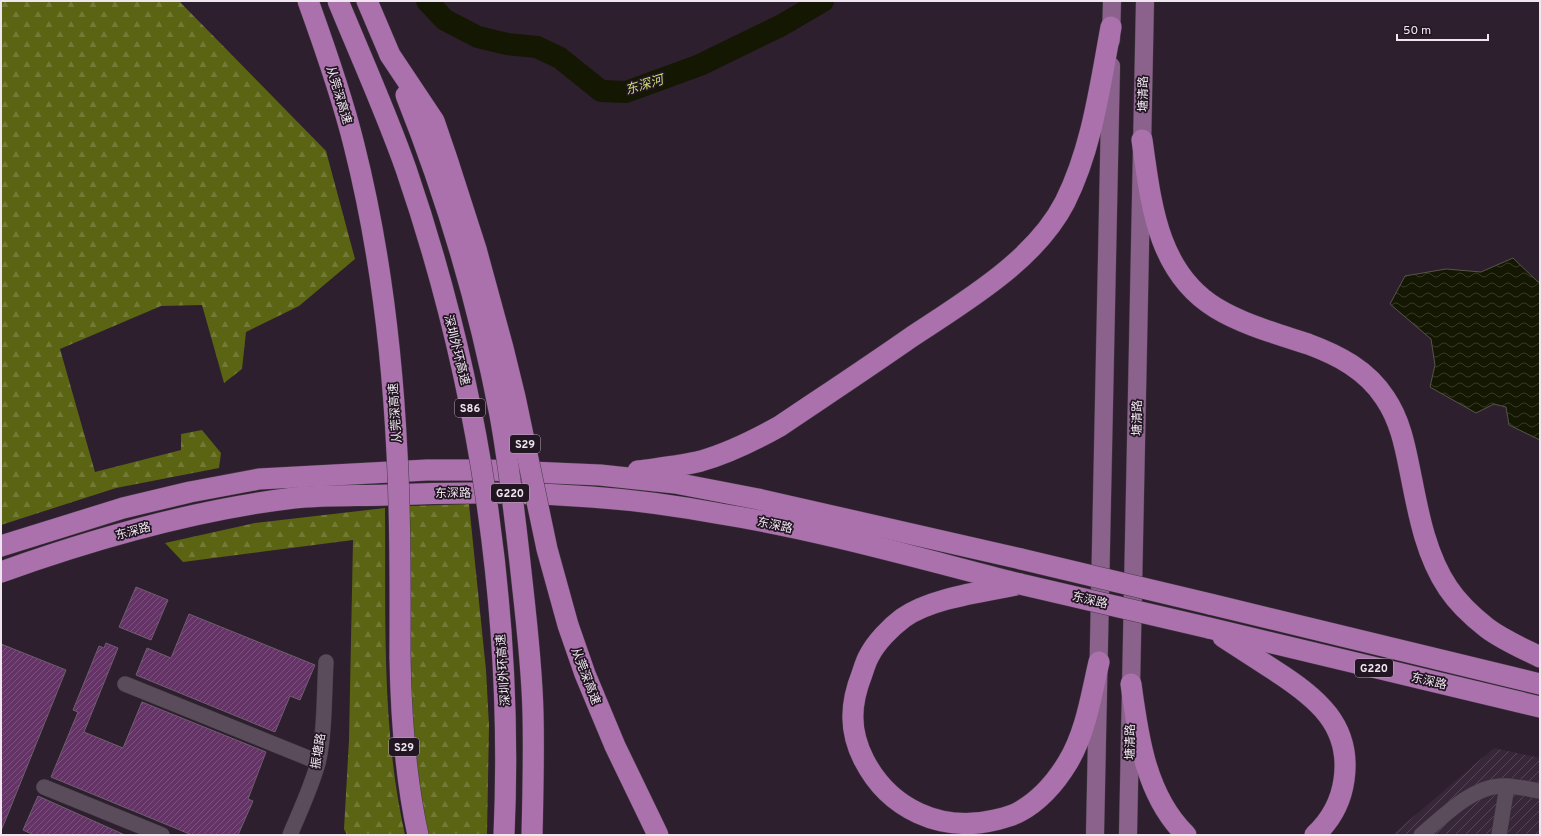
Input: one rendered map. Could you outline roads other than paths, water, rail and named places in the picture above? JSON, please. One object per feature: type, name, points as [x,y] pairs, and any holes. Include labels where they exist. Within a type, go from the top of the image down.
[{"type":"highway","name":"从莞深高速","points":[[308,1],[340,93],[354,145],[376,252],[390,352],[397,447],[400,555],[401,709],[408,788],[418,835]]},
{"type":"highway","name":"深圳外环高速","points":[[338,1],[406,169],[442,291],[470,406],[486,502],[501,641],[506,715],[504,835]]},
{"type":"highway","name":"S29","points":[[367,1],[390,56]]},
{"type":"highway","points":[[600,475],[673,467],[702,460],[754,440],[780,426],[972,297],[1032,248],[1050,225],[1064,203],[1075,179],[1092,121],[1111,27]]},
{"type":"highway","name":"从莞深高速","points":[[390,56],[434,121],[476,249],[503,348],[544,534],[568,625],[585,674],[612,739],[658,835]]},
{"type":"highway","name":"S86","points":[[390,56],[421,133],[448,213],[471,293],[492,375],[500,417],[518,544],[530,663],[533,727],[532,835]]},
{"type":"highway","points":[[1142,140],[1150,191],[1160,233],[1175,268],[1186,284],[1200,297],[1217,309],[1240,320],[1319,348],[1357,368],[1370,380],[1384,396],[1394,413],[1400,428],[1426,540],[1436,566],[1448,588],[1464,608],[1488,628],[1510,642],[1540,657]]},
{"type":"highway","name":"东深路","points":[[1,546],[123,508],[190,492],[259,479],[434,470],[496,470],[600,475],[675,483],[758,499],[1021,559],[1540,684]]},
{"type":"highway","name":"东深路","points":[[1,572],[95,541],[148,526],[195,515],[296,498],[489,493],[590,497],[635,501],[722,514],[826,536],[1020,584],[1540,707]]},
{"type":"highway","points":[[1020,584],[950,600],[920,609],[903,618],[869,655],[854,696],[852,714],[855,733],[861,753],[869,770],[880,786],[896,800],[915,812],[932,819],[948,823],[983,823],[1018,813],[1046,791],[1068,763],[1078,742],[1088,714],[1099,662]]},
{"type":"highway","points":[[1209,628],[1313,697],[1327,712],[1338,729],[1344,748],[1346,769],[1343,790],[1336,808],[1324,826],[1315,835]]},
{"type":"highway","points":[[1131,684],[1138,735],[1153,784],[1170,818],[1186,835]]},
{"type":"main road","points":[[1095,835],[1112,1]]},
{"type":"main road","name":"塘清路","points":[[1128,835],[1145,1]]},
{"type":"street","name":"振塘路","points":[[290,835],[312,783],[318,762],[321,743],[326,662]]},
{"type":"street","points":[[125,684],[318,762]]},
{"type":"street","points":[[1499,835],[1507,786]]},
{"type":"street","points":[[1421,835],[1474,794],[1490,787],[1507,786],[1540,791]]},
{"type":"street","points":[[44,787],[162,835]]},
{"type":"water","points":[[1513,258],[1538,282],[1540,282],[1540,440],[1509,425],[1506,407],[1494,404],[1476,413],[1430,387],[1435,365],[1431,339],[1390,304],[1405,276],[1446,269],[1481,272]]},
{"type":"waterway","name":"东深河","points":[[427,1],[445,20],[478,37],[507,44],[537,47],[560,58],[601,91],[626,92],[700,65],[782,25],[823,1]]}]
